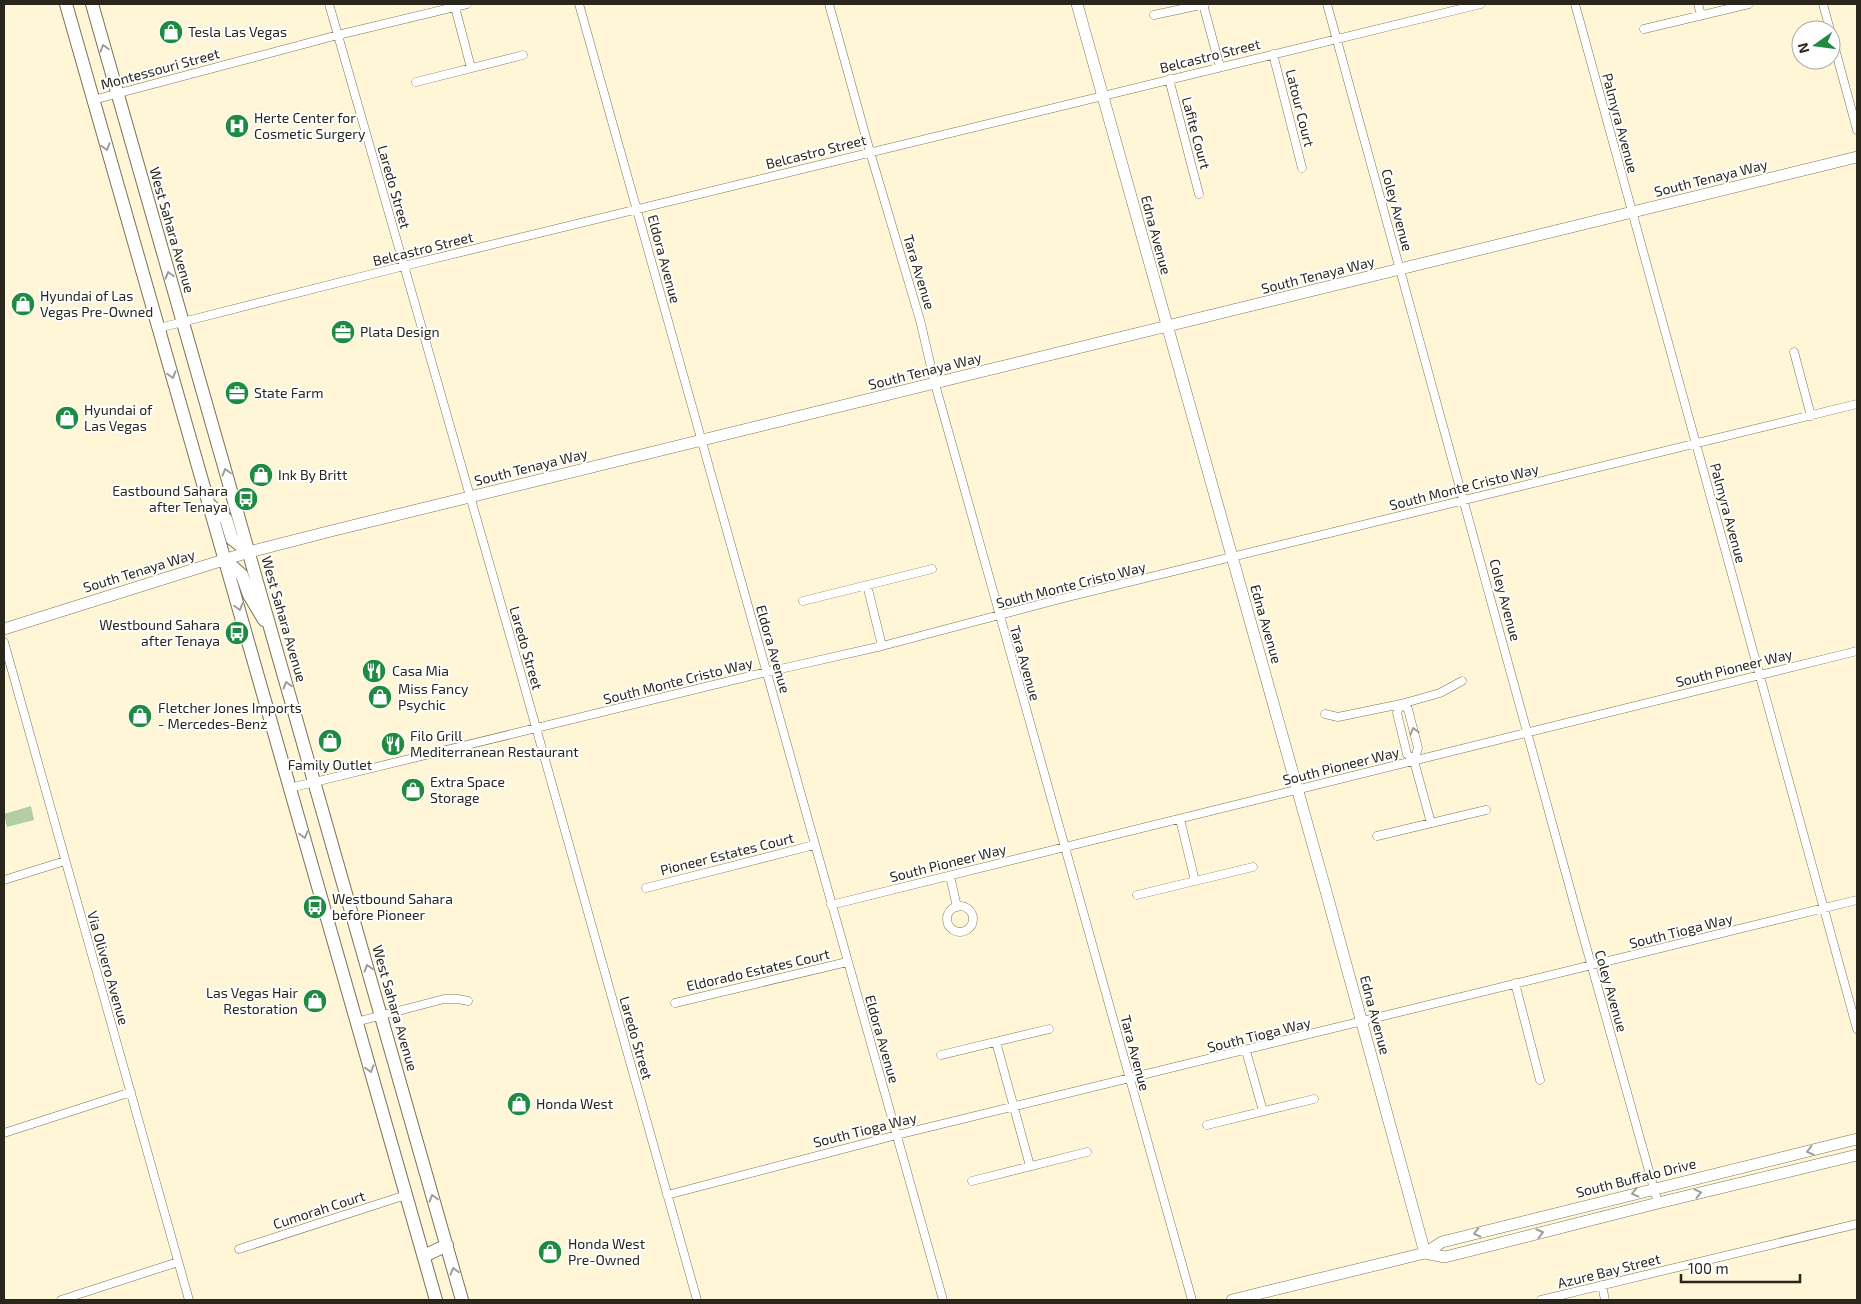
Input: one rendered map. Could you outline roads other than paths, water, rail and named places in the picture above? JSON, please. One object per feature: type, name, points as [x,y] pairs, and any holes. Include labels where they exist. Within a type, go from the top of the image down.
[{"type":"main road","points":[[66,4],[436,1300]]},
{"type":"main road","name":"West Sahara Avenue","points":[[92,4],[462,1300]]},
{"type":"main road","points":[[209,504],[226,519],[232,539],[249,552]]},
{"type":"main road","points":[[225,560],[242,575],[248,595],[272,633]]},
{"type":"main road","points":[[424,1256],[447,1245]]},
{"type":"street","name":"Laredo Street","points":[[329,4],[697,1300]]},
{"type":"street","name":"Montessouri Street","points":[[93,100],[338,35],[467,4]]},
{"type":"street","name":"Eldora Avenue","points":[[579,4],[943,1300]]},
{"type":"street","name":"Tara Avenue","points":[[829,4],[870,152],[920,320],[934,384],[1192,1300]]},
{"type":"street","name":"Edna Avenue","points":[[1077,4],[1425,1253]]},
{"type":"street","points":[[1154,15],[1204,4],[1220,67]]},
{"type":"street","name":"Coley Avenue","points":[[1327,4],[1658,1203]]},
{"type":"street","name":"Belcastro Street","points":[[159,328],[404,266],[1481,4]]},
{"type":"street","name":"Palmyra Avenue","points":[[1575,4],[1857,1029]]},
{"type":"street","points":[[1698,4],[1701,15]]},
{"type":"street","points":[[1644,29],[1749,4]]},
{"type":"street","points":[[1823,4],[1827,20]]},
{"type":"street","points":[[455,6],[471,68]]},
{"type":"street","name":"Latour Court","points":[[1273,54],[1302,168]]},
{"type":"street","points":[[416,82],[523,55]]},
{"type":"street","points":[[1841,70],[1857,130]]},
{"type":"street","name":"Lafite Court","points":[[1169,79],[1200,194]]},
{"type":"street","name":"South Tenaya Way","points":[[4,629],[249,552],[1233,312],[1857,157]]},
{"type":"street","points":[[1794,352],[1811,416]]},
{"type":"street","name":"South Monte Cristo Way","points":[[290,788],[767,672],[882,646],[1064,598],[1857,404]]},
{"type":"street","points":[[802,601],[932,569]]},
{"type":"street","points":[[867,585],[882,646]]},
{"type":"street","name":"Via Olivero Avenue","points":[[4,642],[189,1300]]},
{"type":"street","name":"South Pioneer Way","points":[[831,905],[1857,651]]},
{"type":"street","points":[[1325,714],[1338,718],[1401,704],[1440,693],[1462,681]]},
{"type":"street","points":[[1401,704],[1408,709],[1418,748],[1414,761]]},
{"type":"street","points":[[1401,704],[1398,712],[1407,754],[1414,761],[1431,823]]},
{"type":"street","points":[[1377,836],[1486,810]]},
{"type":"street","points":[[1180,818],[1195,880]]},
{"type":"street","name":"Pioneer Estates Court","points":[[646,888],[814,845]]},
{"type":"street","points":[[4,880],[66,861]]},
{"type":"street","points":[[1137,895],[1253,866]]},
{"type":"street","points":[[950,876],[957,907]]},
{"type":"street","name":"South Tioga Way","points":[[667,1195],[897,1136],[1857,900]]},
{"type":"street","name":"Eldorado Estates Court","points":[[675,1003],[847,962]]},
{"type":"street","points":[[1515,983],[1540,1080]]},
{"type":"street","points":[[356,1022],[444,999],[468,1001]]},
{"type":"street","points":[[941,1055],[1049,1029]]},
{"type":"street","points":[[996,1042],[1030,1166]]},
{"type":"street","points":[[1246,1051],[1262,1111]]},
{"type":"street","points":[[4,1133],[131,1092]]},
{"type":"street","points":[[1207,1125],[1314,1099]]},
{"type":"street","name":"South Buffalo Drive","points":[[1232,1300],[1425,1253],[1442,1242],[1857,1139]]},
{"type":"street","points":[[972,1181],[1087,1152]]},
{"type":"street","name":"South Buffalo Drive","points":[[1425,1253],[1445,1257],[1857,1155]]},
{"type":"street","name":"Cumorah Court","points":[[239,1249],[406,1195]]},
{"type":"street","name":"Azure Bay Street","points":[[1541,1300],[1857,1224]]},
{"type":"street","points":[[61,1300],[178,1262]]},
{"type":"street","points":[[1602,1285],[1605,1300]]},
{"type":"place","name":"Tesla Las Vegas","points":[[171,32]]},
{"type":"place","name":"Herte Center for Cosmetic Surgery","points":[[237,126]]},
{"type":"place","name":"Hyundai of Las Vegas Pre-Owned","points":[[23,304]]},
{"type":"place","name":"Plata Design","points":[[343,332]]},
{"type":"place","name":"State Farm","points":[[237,393]]},
{"type":"place","name":"Hyundai of Las Vegas","points":[[67,418]]},
{"type":"place","name":"Ink By Britt","points":[[261,475]]},
{"type":"place","name":"Eastbound Sahara after Tenaya","points":[[246,499]]},
{"type":"place","name":"Westbound Sahara after Tenaya","points":[[237,633]]},
{"type":"place","name":"Casa Mia","points":[[374,671]]},
{"type":"place","name":"Miss Fancy Psychic","points":[[380,697]]},
{"type":"place","name":"Fletcher Jones Imports - Mercedes-Benz","points":[[140,716]]},
{"type":"place","name":"Family Outlet","points":[[330,741]]},
{"type":"place","name":"Filo Grill Mediterranean Restaurant","points":[[393,744]]},
{"type":"place","name":"Extra Space Storage","points":[[413,790]]},
{"type":"place","name":"Westbound Sahara before Pioneer","points":[[315,907]]},
{"type":"place","name":"Las Vegas Hair Restoration","points":[[315,1001]]},
{"type":"place","name":"Honda West","points":[[519,1104]]},
{"type":"place","name":"Honda West Pre-Owned","points":[[550,1252]]}]
